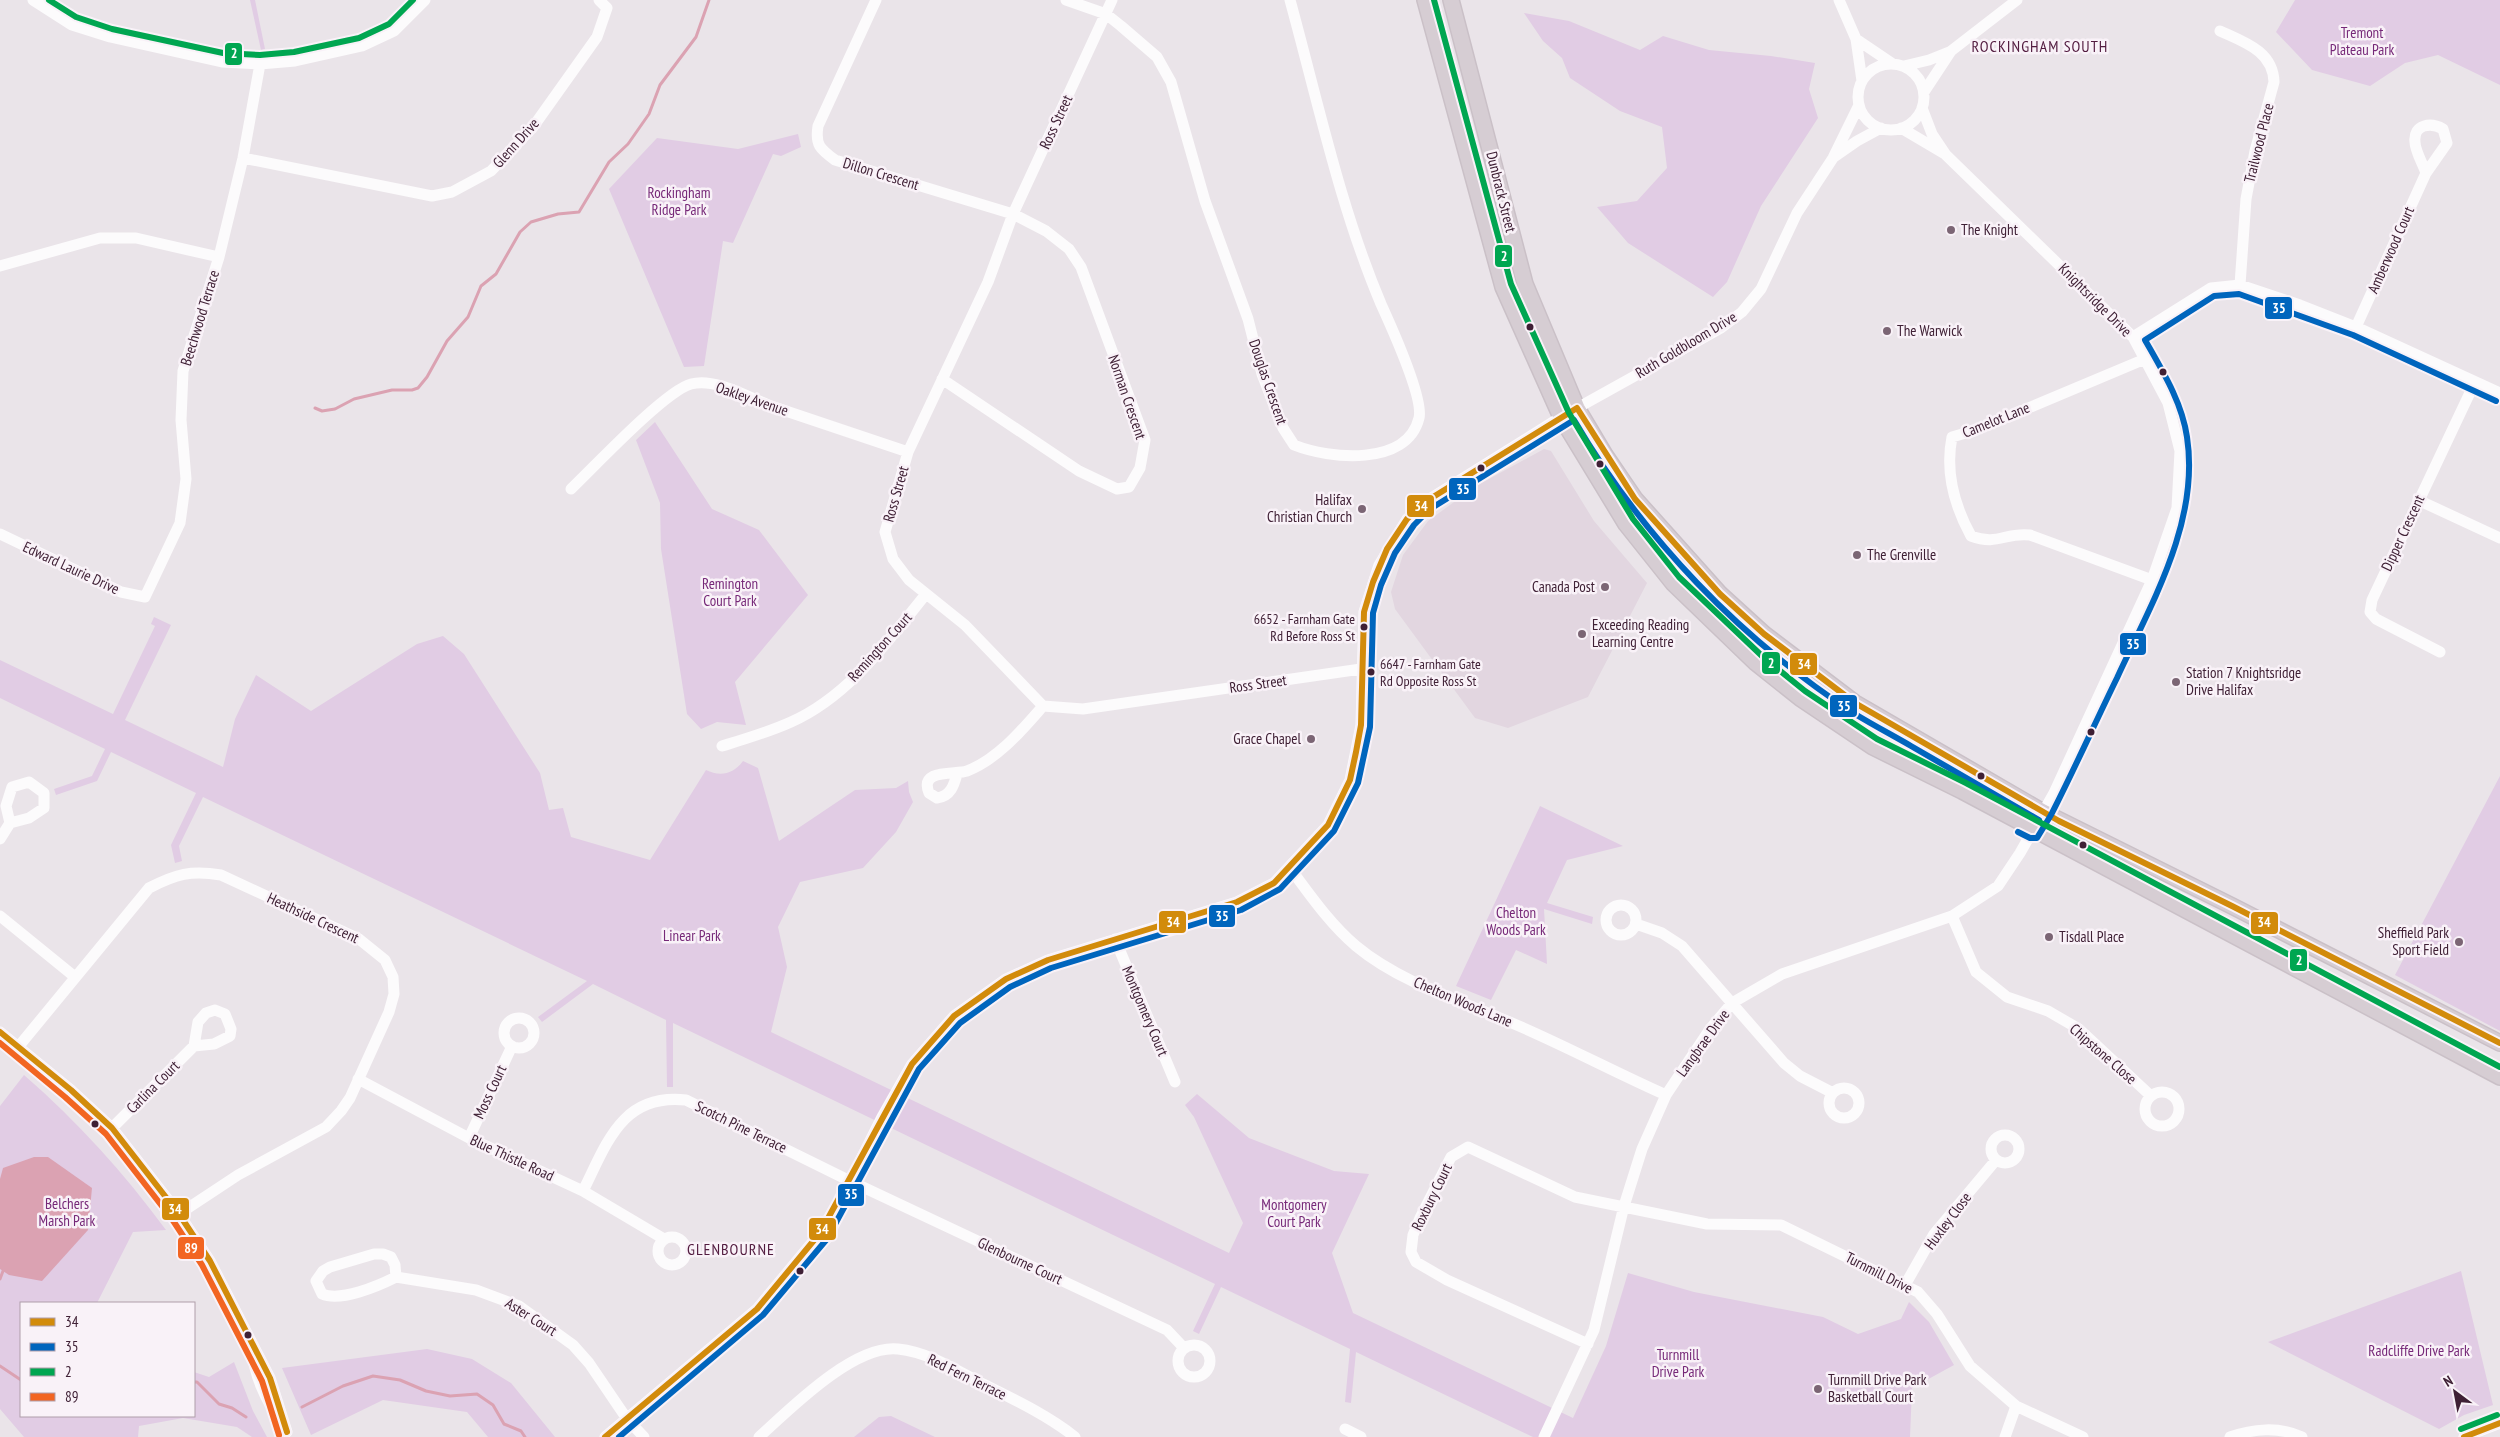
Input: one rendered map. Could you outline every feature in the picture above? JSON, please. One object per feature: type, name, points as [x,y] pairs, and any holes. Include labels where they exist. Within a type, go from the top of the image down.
[{"type":"main road","name":"Dunbrack Street","points":[[1425,0],[1503,287],[1561,417],[1626,524],[1673,584],[1756,663],[1800,698],[1873,747],[2500,1077]]},
{"type":"main road","name":"Dunbrack Street","points":[[1450,0],[1525,284],[1577,408],[1601,449],[1636,499],[1720,594],[1764,634],[1855,703],[2043,812],[2232,906],[2500,1044]]},
{"type":"street","points":[[33,0],[72,25],[110,37],[222,62],[260,64],[295,60],[362,46],[394,31],[425,0]]},
{"type":"street","name":"Glenn Drive","points":[[243,158],[432,196],[452,192],[491,170],[533,127],[597,37],[607,8],[599,0]]},
{"type":"street","name":"Dillon Crescent","points":[[876,0],[818,126],[816,138],[821,149],[835,160],[1014,214]]},
{"type":"street","points":[[1066,0],[1106,14]]},
{"type":"street","name":"Ross Street","points":[[1112,0],[1014,214],[988,282],[908,452],[886,532],[893,559],[909,580],[965,625],[1044,706],[1083,708],[1111,705],[1362,669]]},
{"type":"street","name":"Douglas Crescent","points":[[1106,14],[1157,58],[1171,82],[1205,201],[1248,320],[1262,374],[1283,428],[1294,445],[1326,455],[1386,453],[1402,445],[1415,430],[1420,416],[1419,404],[1398,342],[1368,272],[1340,185],[1290,0]]},
{"type":"street","points":[[1839,0],[1856,38],[1862,81],[1858,97],[1859,105],[1863,115],[1880,128],[1902,128],[1910,124],[1922,108],[1924,92],[1951,52],[2017,0]]},
{"type":"street","name":"Trailwood Place","points":[[2220,31],[2254,47],[2266,56],[2274,72],[2274,82],[2255,151],[2246,199],[2240,284]]},
{"type":"street","points":[[1856,38],[1918,77],[1924,92]]},
{"type":"street","points":[[1862,81],[1875,68],[1929,60],[1951,52]]},
{"type":"street","name":"Beechwood Terrace","points":[[144,597],[180,523],[186,479],[181,420],[183,371],[218,257],[243,158],[260,64]]},
{"type":"street","name":"Ruth Goldbloom Drive","points":[[605,1437],[757,1308],[820,1233],[912,1064],[954,1016],[1006,979],[1066,953],[1237,902],[1274,883],[1290,868],[1328,825],[1350,780],[1361,725],[1364,612],[1373,582],[1387,549],[1407,519],[1425,502],[1561,417],[1721,328],[1742,312],[1760,289],[1797,213],[1833,158],[1859,105]]},
{"type":"street","name":"Knightsridge Drive","points":[[1922,108],[1932,134],[1946,155],[2133,337],[2168,403],[2180,451],[2177,508],[2152,580],[2043,812]]},
{"type":"street","name":"Ruth Goldbloom Drive","points":[[1833,158],[1880,128]]},
{"type":"street","name":"Knightsridge Drive","points":[[1902,128],[1946,155]]},
{"type":"street","name":"Amberwood Court","points":[[2356,327],[2426,173]]},
{"type":"street","name":"Norman Crescent","points":[[942,379],[1079,470],[1117,489],[1129,487],[1140,468],[1144,440],[1082,267],[1069,249],[1046,231],[1014,214]]},
{"type":"street","points":[[0,266],[100,238],[136,238],[218,257]]},
{"type":"street","points":[[2133,337],[2212,288],[2240,284],[2356,327],[2500,393]]},
{"type":"street","name":"Camelot Lane","points":[[2146,359],[1976,430],[1952,437],[1948,458],[1954,496],[1971,536],[1983,540],[1996,541],[2018,533],[2030,535],[2152,580]]},
{"type":"street","name":"Dipper Crescent","points":[[2440,652],[2376,619],[2370,612],[2372,600],[2474,382]]},
{"type":"street","name":"Oakley Avenue","points":[[571,490],[670,396],[690,384],[705,383],[734,390],[770,405],[908,452]]},
{"type":"street","points":[[2418,500],[2500,538]]},
{"type":"street","name":"Edward Laurie Drive","points":[[0,534],[121,592],[144,597]]},
{"type":"street","name":"Remington Court","points":[[722,746],[792,722],[822,704],[857,677],[926,594]]},
{"type":"street","points":[[957,774],[981,763],[1016,737],[1044,706]]},
{"type":"street","name":"Langbrae Drive","points":[[1544,1437],[1594,1330],[1624,1206],[1642,1149],[1666,1095],[1710,1029],[1732,1003],[1782,974],[1952,916],[1998,886],[2043,812]]},
{"type":"street","points":[[0,839],[10,822]]},
{"type":"street","name":"Chelton Woods Lane","points":[[1290,868],[1320,909],[1356,946],[1396,972],[1666,1095]]},
{"type":"street","name":"Heathside Crescent","points":[[19,1046],[149,888],[180,874],[199,872],[221,875],[359,939],[385,960],[393,977],[394,994],[389,1012],[341,1111],[326,1127],[238,1175],[179,1214]]},
{"type":"street","points":[[0,916],[75,977]]},
{"type":"street","name":"Chipstone Close","points":[[1952,916],[1976,972],[2007,997],[2048,1011],[2079,1029],[2151,1096]]},
{"type":"street","points":[[1636,924],[1662,933],[1682,946],[1784,1063],[1800,1076],[1833,1093]]},
{"type":"street","name":"Montgomery Court","points":[[1115,939],[1175,1082]]},
{"type":"street","points":[[0,1032],[19,1046],[112,1128],[179,1214],[210,1261],[252,1345],[253,1366],[258,1382],[268,1403],[289,1435]]},
{"type":"street","name":"Carlina Court","points":[[112,1128],[194,1046]]},
{"type":"street","name":"Moss Court","points":[[469,1138],[512,1046]]},
{"type":"street","name":"Blue Thistle Road","points":[[358,1079],[469,1138],[583,1191],[664,1239]]},
{"type":"street","name":"Scotch Pine Terrace","points":[[583,1191],[608,1141],[626,1117],[639,1106],[669,1098],[686,1100],[707,1109],[850,1181]]},
{"type":"street","name":"Roxbury Court","points":[[1588,1344],[1424,1268],[1416,1262],[1411,1252],[1413,1235],[1452,1157],[1468,1147],[1575,1196],[1624,1206]]},
{"type":"street","name":"Huxley Close","points":[[1905,1285],[1934,1234],[1996,1160]]},
{"type":"street","name":"Glenbourne Court","points":[[850,1181],[1167,1330],[1184,1348]]},
{"type":"street","name":"Turnmill Drive","points":[[1624,1206],[1707,1224],[1781,1225],[1905,1285],[1928,1302],[1970,1366],[2016,1406],[2083,1437]]},
{"type":"street","points":[[383,1254],[391,1257],[395,1265],[396,1277],[364,1290],[336,1297],[322,1294],[316,1281],[323,1271],[330,1267],[383,1254]]},
{"type":"street","name":"Aster Court","points":[[396,1277],[476,1290],[519,1306],[573,1344],[589,1363],[628,1419]]},
{"type":"street","name":"Red Fern Terrace","points":[[759,1437],[792,1406],[848,1363],[870,1352],[896,1348],[931,1357],[1030,1408],[1075,1437]]},
{"type":"street","points":[[2004,1437],[2016,1406]]},
{"type":"street","points":[[628,1419],[644,1437]]},
{"type":"street","points":[[2464,1437],[2500,1424]]},
{"type":"street","points":[[1345,1429],[1361,1437]]},
{"type":"street","points":[[2230,1437],[2245,1432],[2271,1430],[2302,1437]]},
{"type":"shaded area","points":[[1544,449],[1551,451],[1594,521],[1647,583],[1588,697],[1508,728],[1475,718],[1395,609],[1391,592],[1403,555],[1428,521],[1476,486]]},
{"type":"shaded area","points":[[34,1157],[48,1157],[92,1188],[88,1230],[42,1281],[9,1275],[0,1269],[0,1179],[3,1168]]},
{"type":"green space","points":[[250,0],[255,0],[265,49],[261,50]]},
{"type":"green space","name":"Tremont Plateau Park","points":[[2295,0],[2500,0],[2500,85],[2438,55],[2405,63],[2370,86],[2312,70],[2276,32]]},
{"type":"green space","points":[[1524,13],[1569,21],[1640,50],[1663,36],[1709,50],[1771,56],[1815,63],[1809,89],[1818,118],[1761,206],[1727,282],[1713,297],[1628,243],[1597,207],[1637,201],[1667,168],[1662,127],[1620,111],[1570,78],[1562,58],[1543,41]]},
{"type":"green space","name":"Rockingham Ridge Park","points":[[798,134],[801,147],[781,156],[773,154],[733,243],[723,241],[704,366],[684,367],[609,189],[657,138],[738,149]]},
{"type":"green space","name":"Remington Court Park","points":[[655,422],[712,509],[759,530],[808,595],[735,682],[746,725],[717,722],[701,729],[687,714],[661,549],[660,503],[636,440]]},
{"type":"green space","name":"Linear Park","points":[[154,617],[171,625],[125,720],[223,767],[235,719],[256,675],[311,711],[417,644],[443,636],[464,654],[540,773],[549,810],[563,808],[571,837],[650,860],[706,770],[721,774],[726,773],[735,769],[743,761],[758,768],[779,841],[855,790],[896,788],[908,781],[909,792],[913,802],[896,832],[863,868],[800,882],[778,927],[787,967],[771,1032],[1229,1253],[1243,1223],[1194,1117],[1185,1105],[1197,1094],[1249,1138],[1334,1171],[1369,1174],[1332,1253],[1353,1313],[1573,1418],[1606,1346],[1628,1273],[1694,1292],[1823,1317],[1858,1334],[1901,1319],[1909,1302],[1929,1322],[1954,1365],[1912,1388],[1910,1437],[1533,1437],[1356,1352],[1351,1403],[1345,1402],[1350,1349],[1221,1287],[1199,1334],[1193,1331],[1215,1284],[673,1023],[673,1087],[667,1087],[666,1020],[593,984],[542,1022],[538,1017],[587,981],[203,797],[179,846],[182,861],[175,863],[171,845],[196,793],[111,752],[97,781],[56,795],[54,789],[92,776],[105,749],[0,698],[0,660],[113,714],[155,626],[151,624]]},
{"type":"green space","points":[[2500,776],[2500,1031],[2395,975]]},
{"type":"green space","name":"Chelton Woods Park","points":[[1540,806],[1623,846],[1567,860],[1547,903],[1593,917],[1592,924],[1544,909],[1547,964],[1516,950],[1491,1000],[1456,986]]},
{"type":"green space","name":"Belchers Marsh Park","points":[[24,1075],[100,1149],[134,1188],[166,1230],[133,1232],[98,1302],[20,1302],[20,1417],[195,1417],[195,1372],[209,1377],[234,1362],[253,1411],[267,1437],[252,1437],[237,1427],[183,1418],[139,1426],[138,1437],[24,1437],[0,1409],[0,1106]]},
{"type":"green space","name":"Radcliffe Drive Park","points":[[2461,1271],[2493,1405],[2464,1415],[2439,1429],[2268,1342]]},
{"type":"green space","points":[[427,1349],[472,1359],[511,1383],[555,1437],[488,1437],[467,1412],[383,1400],[311,1435],[282,1368]]},
{"type":"green space","points":[[891,1416],[935,1437],[854,1437],[879,1417]]},
{"type":"waterway","points":[[315,408],[322,411],[335,409],[354,399],[392,390],[412,390],[418,388],[427,377],[447,341],[468,317],[481,286],[496,274],[520,232],[531,222],[558,214],[579,212],[609,162],[628,144],[649,114],[660,85],[696,37],[709,0]]},
{"type":"waterway","points":[[0,1279],[3,1271]]},
{"type":"waterway","points":[[0,1366],[20,1379]]},
{"type":"waterway","points":[[302,1407],[343,1386],[373,1376],[400,1380],[426,1391],[450,1396],[477,1394],[493,1405],[504,1424],[521,1431],[525,1437]]},
{"type":"waterway","points":[[195,1382],[219,1404],[232,1408],[246,1417]]},
{"type":"transit line","name":"2","points":[[49,0],[76,17],[112,29],[223,53],[260,55],[294,52],[359,38],[389,24],[413,0]]},
{"type":"transit line","name":"2","points":[[1434,0],[1511,284],[1569,413],[1633,519],[1679,577],[1762,656],[1805,691],[1877,739],[1966,783],[2500,1067]]},
{"type":"transit line","name":"35","points":[[2018,832],[2030,838],[2037,838],[2051,815],[2158,592],[2180,531],[2189,469],[2187,437],[2176,399],[2145,340],[2214,296],[2239,294],[2353,335],[2496,401]]},
{"type":"transit line","name":"34","points":[[605,1437],[757,1309],[820,1233],[912,1064],[954,1016],[1006,979],[1048,960],[1237,902],[1274,883],[1328,825],[1350,780],[1361,725],[1364,612],[1373,582],[1387,549],[1407,519],[1425,502],[1577,408],[1635,499],[1720,594],[1764,634],[1855,703],[2059,821],[2232,906],[2500,1043]]},
{"type":"transit line","name":"35","points":[[619,1437],[763,1315],[827,1239],[919,1069],[960,1023],[1010,987],[1051,968],[1241,910],[1280,889],[1334,831],[1358,783],[1370,727],[1373,613],[1381,585],[1395,553],[1414,525],[1430,509],[1574,420],[1601,463],[1663,545],[1697,583],[1772,653],[1813,685],[1855,714],[2039,820]]},
{"type":"transit line","name":"34","points":[[0,1032],[71,1090],[112,1128],[179,1214],[210,1261],[270,1378],[287,1432]]},
{"type":"transit line","name":"89","points":[[0,1043],[106,1134],[172,1219],[202,1265],[262,1381],[279,1435]]},
{"type":"transit line","name":"2","points":[[2461,1429],[2497,1415]]},
{"type":"transit line","name":"34","points":[[2464,1437],[2500,1423]]},
{"type":"place","name":"The Knight","points":[[1951,230]]},
{"type":"place","name":"The Warwick","points":[[1887,331]]},
{"type":"place","name":"Halifax Christian Church","points":[[1362,509]]},
{"type":"place","name":"The Grenville","points":[[1857,555]]},
{"type":"place","name":"Canada Post","points":[[1605,587]]},
{"type":"place","name":"6652 - Farnham Gate Rd Before Ross St","points":[[1364,627]]},
{"type":"place","name":"Exceeding Reading Learning Centre","points":[[1582,634]]},
{"type":"place","name":"6647 - Farnham Gate Rd Opposite Ross St","points":[[1371,672]]},
{"type":"place","name":"Station 7 Knightsridge Drive Halifax","points":[[2176,682]]},
{"type":"place","name":"Grace Chapel","points":[[1311,739]]},
{"type":"place","name":"Tisdall Place","points":[[2049,937]]},
{"type":"place","name":"Sheffield Park Sport Field","points":[[2459,942]]},
{"type":"place","name":"Turnmill Drive Park Basketball Court","points":[[1818,1389]]},
{"type":"district","name":"ROCKINGHAM SOUTH","points":[[2040,46]]},
{"type":"district","name":"GLENBOURNE","points":[[731,1249]]},
{"type":"park label","name":"Montgomery Court Park","points":[[1294,1214]]},
{"type":"park label","name":"Turnmill Drive Park","points":[[1678,1364]]}]
